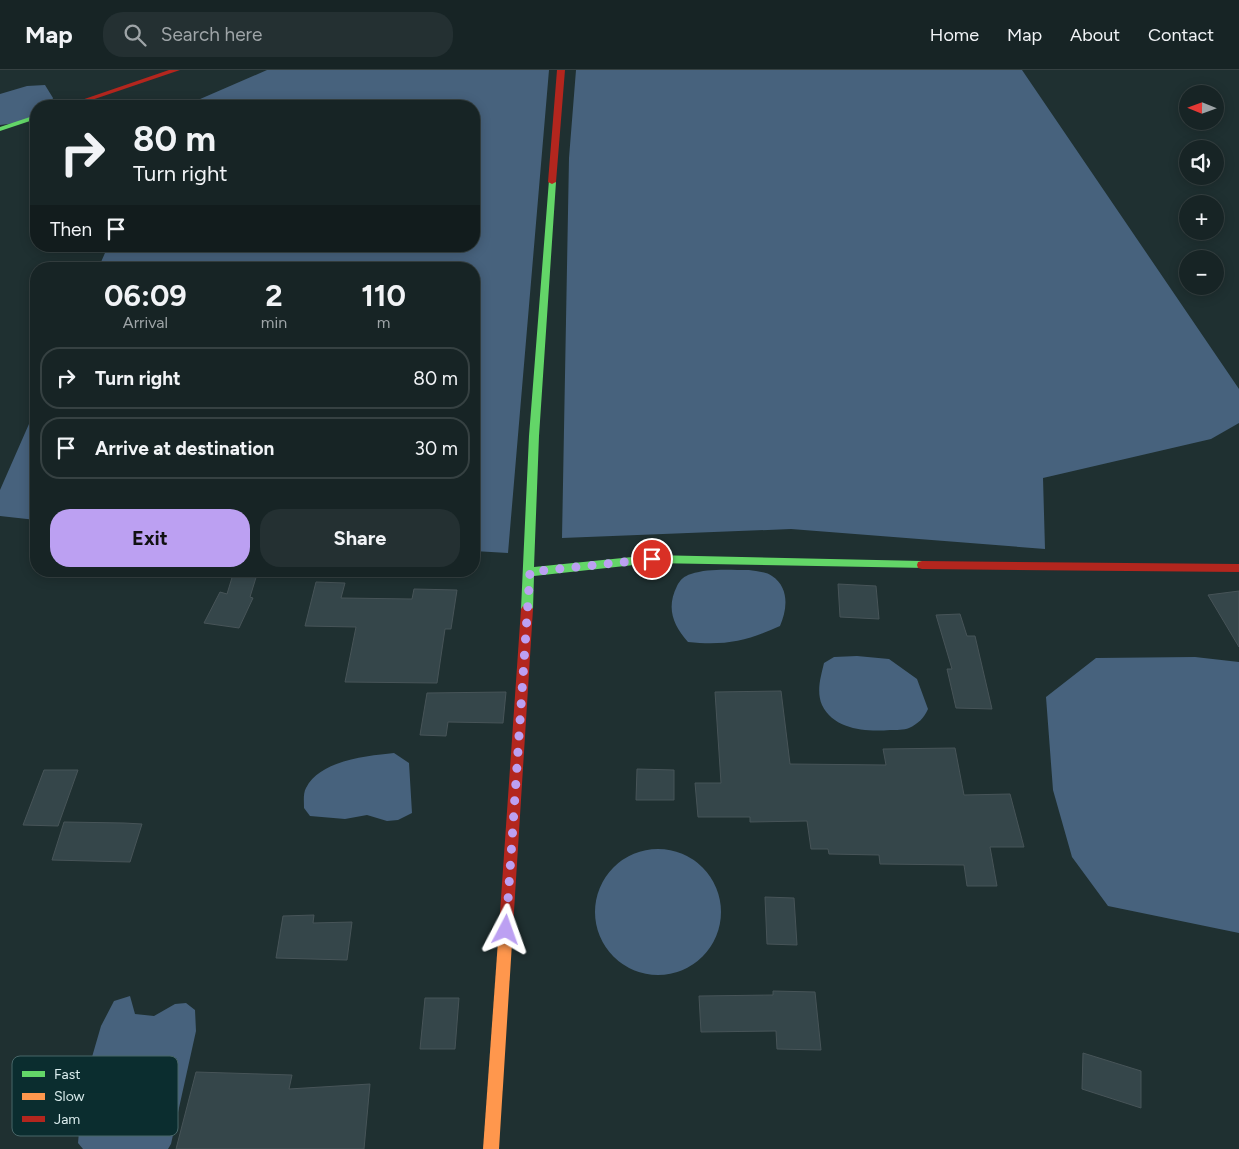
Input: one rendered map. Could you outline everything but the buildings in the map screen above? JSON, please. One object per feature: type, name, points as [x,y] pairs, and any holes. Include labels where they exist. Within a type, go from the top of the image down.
[{"type":"main road","points":[[86,100],[176,70]]},
{"type":"main road","points":[[492,1149],[530,572],[534,436],[547,237],[561,70]]},
{"type":"main road","points":[[0,129],[30,119]]},
{"type":"main road","points":[[530,572],[652,559],[1056,568],[1239,568]]},
{"type":"water","points":[[267,70],[549,70],[508,553],[480,551],[480,262],[101,262],[105,252],[480,252],[480,100],[198,100]]},
{"type":"water","points":[[576,70],[1022,70],[1239,389],[1239,423],[1211,439],[1043,478],[1045,549],[791,529],[562,538],[569,158]]},
{"type":"water","points":[[45,85],[53,98],[52,100],[30,100],[30,117],[16,123],[0,125],[0,94],[27,86]]},
{"type":"water","points":[[30,422],[30,519],[0,516],[0,490]]},
{"type":"water","points":[[749,570],[770,575],[782,587],[785,606],[780,626],[746,639],[725,643],[688,642],[675,623],[672,609],[674,594],[681,580],[698,572]]},
{"type":"water","points":[[857,656],[889,659],[917,679],[928,709],[925,715],[909,728],[897,730],[862,730],[834,720],[827,713],[820,700],[820,684],[824,663],[834,657]]},
{"type":"water","points":[[1195,657],[1239,662],[1239,933],[1108,906],[1072,857],[1053,790],[1046,697],[1096,658]]},
{"type":"water","points":[[394,753],[409,763],[412,813],[398,820],[387,821],[367,815],[345,819],[310,816],[304,808],[306,788],[322,771],[345,761]]},
{"type":"water","points":[[658,849],[682,854],[703,867],[716,888],[721,912],[716,936],[703,957],[682,970],[658,975],[634,970],[613,957],[600,936],[595,912],[600,888],[613,867],[634,854]]},
{"type":"water","points":[[130,996],[135,1014],[154,1016],[175,1004],[186,1003],[195,1010],[196,1031],[178,1112],[178,1056],[92,1056],[101,1026],[114,1001]]},
{"type":"water","points":[[79,1136],[173,1136],[168,1149],[83,1149],[78,1143]]},
{"type":"traffic: fast","points":[[0,129],[30,119]]},
{"type":"traffic: fast","points":[[527,609],[534,436],[552,182]]},
{"type":"traffic: fast","points":[[530,572],[652,559],[922,565]]},
{"type":"traffic: slow","points":[[491,1149],[506,927]]},
{"type":"traffic: jam","points":[[86,100],[176,70]]},
{"type":"traffic: jam","points":[[552,182],[561,70]]},
{"type":"traffic: jam","points":[[922,565],[1239,568]]},
{"type":"traffic: jam","points":[[506,927],[527,609]]},
{"type":"route","points":[[506,930],[530,572],[652,559]]}]
